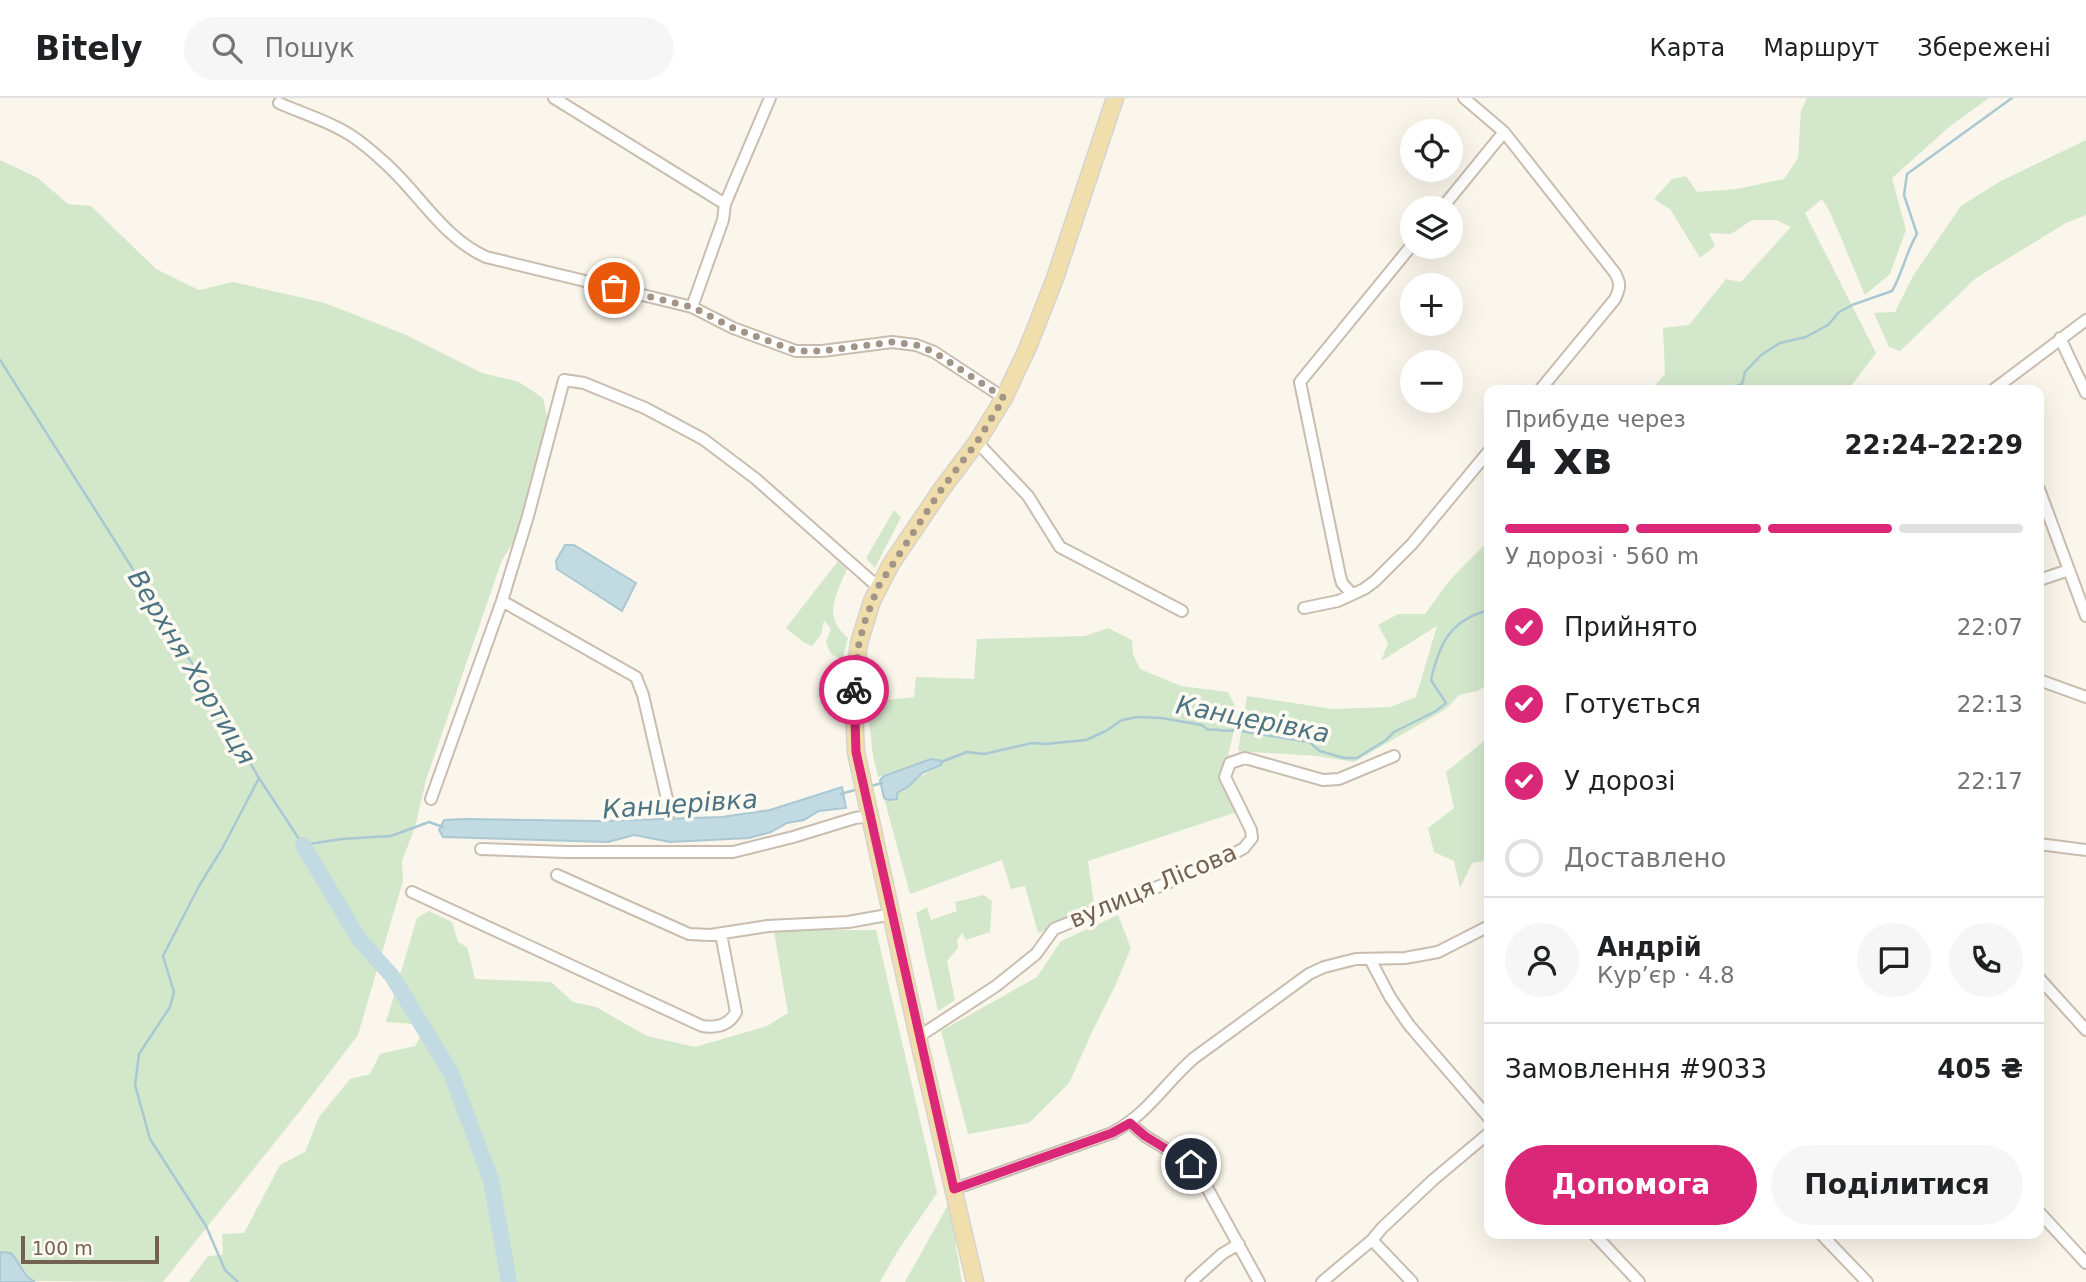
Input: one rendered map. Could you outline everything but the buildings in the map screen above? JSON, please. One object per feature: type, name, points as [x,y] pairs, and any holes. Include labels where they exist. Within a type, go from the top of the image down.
[{"type":"main road","points":[[975,1282],[856,752],[853,692],[859,643],[878,587],[941,490],[977,442],[1004,398],[1028,347],[1054,281],[1115,98]]},
{"type":"street","points":[[554,98],[725,204]]},
{"type":"street","points":[[692,307],[723,220],[725,204],[770,98]]},
{"type":"street","points":[[1464,98],[1504,132],[1615,273],[1620,288],[1604,314],[1544,385]]},
{"type":"street","points":[[279,103],[353,137],[401,178],[436,219],[476,253],[523,267],[692,307],[733,328],[796,351],[822,351],[892,342],[916,345],[934,352],[1004,398]]},
{"type":"street","points":[[1452,196],[1504,132]]},
{"type":"street","points":[[1352,594],[1342,583],[1340,576],[1300,382],[1401,259]]},
{"type":"street","points":[[2003,385],[2086,320]]},
{"type":"street","points":[[2060,338],[2086,393]]},
{"type":"street","points":[[431,799],[502,601],[564,380],[584,383],[645,408],[703,439],[755,479],[878,587]]},
{"type":"street","points":[[977,442],[1028,496],[1060,547],[1182,611]]},
{"type":"street","points":[[1304,608],[1338,601],[1375,581],[1412,544],[1484,457]]},
{"type":"street","points":[[2044,502],[2086,616]]},
{"type":"street","points":[[2044,578],[2069,570]]},
{"type":"street","points":[[502,601],[636,677],[643,695],[670,811]]},
{"type":"street","points":[[2044,682],[2086,698]]},
{"type":"street","name":"вулиця Лісова","points":[[918,1037],[996,986],[1036,954],[1049,935],[1062,925],[1219,862],[1244,848],[1252,838],[1251,830],[1225,776],[1230,763],[1245,758],[1323,780],[1339,779],[1394,756]]},
{"type":"street","points":[[481,849],[733,852],[870,816]]},
{"type":"street","points":[[2044,845],[2086,850]]},
{"type":"street","points":[[557,875],[689,934],[721,934],[768,926],[848,922],[893,914]]},
{"type":"street","points":[[412,891],[702,1026],[719,1026],[730,1020],[736,1012],[721,934]]},
{"type":"street","points":[[954,1189],[1112,1133],[1130,1123],[1160,1094],[1178,1071],[1309,974],[1356,959],[1438,953],[1484,929]]},
{"type":"street","points":[[1370,959],[1390,998],[1409,1025],[1484,1112]]},
{"type":"street","points":[[2044,984],[2086,1030]]},
{"type":"street","points":[[1130,1123],[1145,1136],[1191,1164],[1199,1173],[1259,1282]]},
{"type":"street","points":[[1322,1282],[1484,1137]]},
{"type":"street","points":[[2044,1217],[2086,1263]]},
{"type":"street","points":[[1599,1239],[1639,1282]]},
{"type":"street","points":[[1826,1239],[1867,1282]]},
{"type":"street","points":[[1372,1240],[1412,1282]]},
{"type":"street","points":[[1191,1282],[1222,1254],[1238,1244]]},
{"type":"green space","points":[[1807,98],[1989,98],[1949,127],[1892,178],[1906,230],[1890,274],[1865,295],[1822,199],[1805,213],[1876,353],[1852,385],[1655,385],[1665,374],[1663,328],[1689,325],[1726,279],[1741,282],[1791,227],[1776,220],[1752,220],[1731,234],[1709,233],[1715,246],[1700,258],[1670,209],[1654,199],[1672,179],[1686,176],[1697,192],[1737,189],[1784,179],[1798,158],[1801,111]]},
{"type":"green space","points":[[2086,140],[2086,215],[2066,223],[1976,278],[1900,351],[1889,347],[1874,313],[1895,312],[1913,276],[1961,206],[1999,182]]},
{"type":"green space","points":[[0,160],[38,178],[68,204],[91,206],[156,269],[199,290],[233,282],[325,303],[406,335],[482,373],[519,382],[543,398],[550,431],[518,535],[502,560],[426,780],[415,827],[402,861],[403,881],[358,1035],[163,1282],[32,1281],[11,1253],[0,1252]]},
{"type":"green space","points":[[894,510],[901,517],[875,568],[866,558]]},
{"type":"green space","points":[[1484,545],[1484,687],[1459,695],[1446,709],[1354,762],[1317,756],[1238,751],[1247,696],[1333,709],[1390,707],[1416,697],[1437,626],[1381,661],[1388,643],[1378,625],[1398,614],[1425,614],[1449,581]]},
{"type":"green space","points":[[838,561],[847,569],[836,597],[833,614],[840,630],[848,638],[842,660],[831,654],[826,642],[831,629],[824,620],[821,635],[812,646],[786,628]]},
{"type":"green space","points":[[1108,628],[1132,640],[1133,654],[1140,669],[1181,686],[1228,692],[1238,712],[1223,779],[1237,812],[1088,861],[1095,910],[1038,933],[1025,886],[1011,889],[1002,860],[910,894],[884,798],[941,765],[931,759],[878,777],[867,702],[914,697],[916,677],[974,679],[977,639],[1085,636]]},
{"type":"green space","points":[[1484,741],[1484,861],[1472,863],[1460,888],[1454,861],[1434,852],[1428,828],[1454,808],[1446,772]]},
{"type":"green space","points":[[984,895],[992,901],[990,932],[966,940],[962,933],[957,941],[958,948],[947,961],[955,1000],[938,1011],[916,913],[927,907],[931,920],[957,911],[955,902]]},
{"type":"green space","points":[[429,911],[452,922],[458,942],[467,947],[475,979],[551,982],[573,1002],[596,1007],[647,1036],[695,1047],[767,1026],[788,1013],[774,932],[876,930],[937,1193],[880,1282],[189,1282],[208,1256],[223,1255],[222,1234],[244,1233],[280,1165],[305,1152],[319,1117],[350,1079],[370,1074],[380,1054],[415,1046],[420,1037],[412,1024],[386,1022],[417,918]]},
{"type":"green space","points":[[1118,915],[1131,948],[1069,1083],[1029,1123],[968,1134],[941,1031],[1037,977],[1061,941]]},
{"type":"green space","points":[[948,1205],[955,1226],[962,1282],[905,1282]]},
{"type":"water","points":[[565,545],[574,545],[636,583],[622,611],[557,569],[556,561]]},
{"type":"water","points":[[931,759],[943,761],[941,765],[922,773],[897,793],[897,799],[884,798],[880,780],[884,776]]},
{"type":"water","points":[[842,787],[846,808],[819,811],[804,820],[787,823],[771,832],[749,838],[670,842],[634,835],[608,842],[443,837],[439,830],[444,820],[600,821],[722,817],[770,810]]},
{"type":"water","points":[[0,1252],[11,1253],[35,1282],[0,1282]]},
{"type":"waterway","name":"Канцерівка","points":[[1739,385],[1742,384],[1745,372],[1761,355],[1780,343],[1806,337],[1828,325],[1839,312],[1852,305],[1892,291],[1917,234],[1904,195],[1907,174],[2012,98]]},
{"type":"waterway","name":"Верхня Хортиця","points":[[0,360],[183,648],[259,778],[163,956],[174,992],[170,1007],[139,1054],[135,1085],[150,1139],[206,1226],[225,1270],[238,1282]]},
{"type":"waterway","name":"Канцерівка","points":[[941,762],[967,752],[984,754],[1032,743],[1086,740],[1122,720],[1138,717],[1202,725],[1208,730],[1234,730],[1309,742],[1320,751],[1344,758],[1357,758],[1394,732],[1436,711],[1446,703],[1431,680],[1438,655],[1448,635],[1456,627],[1484,612]]},
{"type":"waterway","name":"Канцерівка","points":[[259,778],[303,845],[341,839],[391,836],[429,822],[443,827]]},
{"type":"waterway","name":"Канцерівка","points":[[868,787],[882,783]]},
{"type":"waterway","name":"Канцерівка","points":[[841,794],[858,789]]},
{"type":"waterway","name":"Верхня Хортиця","points":[[303,845],[359,939],[392,976],[451,1073],[491,1180],[509,1282]]},
{"type":"way so far","points":[[614,288],[692,307],[733,328],[796,351],[822,351],[892,342],[916,345],[934,352],[1004,398],[878,587],[859,643],[854,690]]},
{"type":"route","points":[[854,690],[856,752],[954,1189],[1112,1133],[1130,1123],[1145,1136],[1191,1164]]}]
